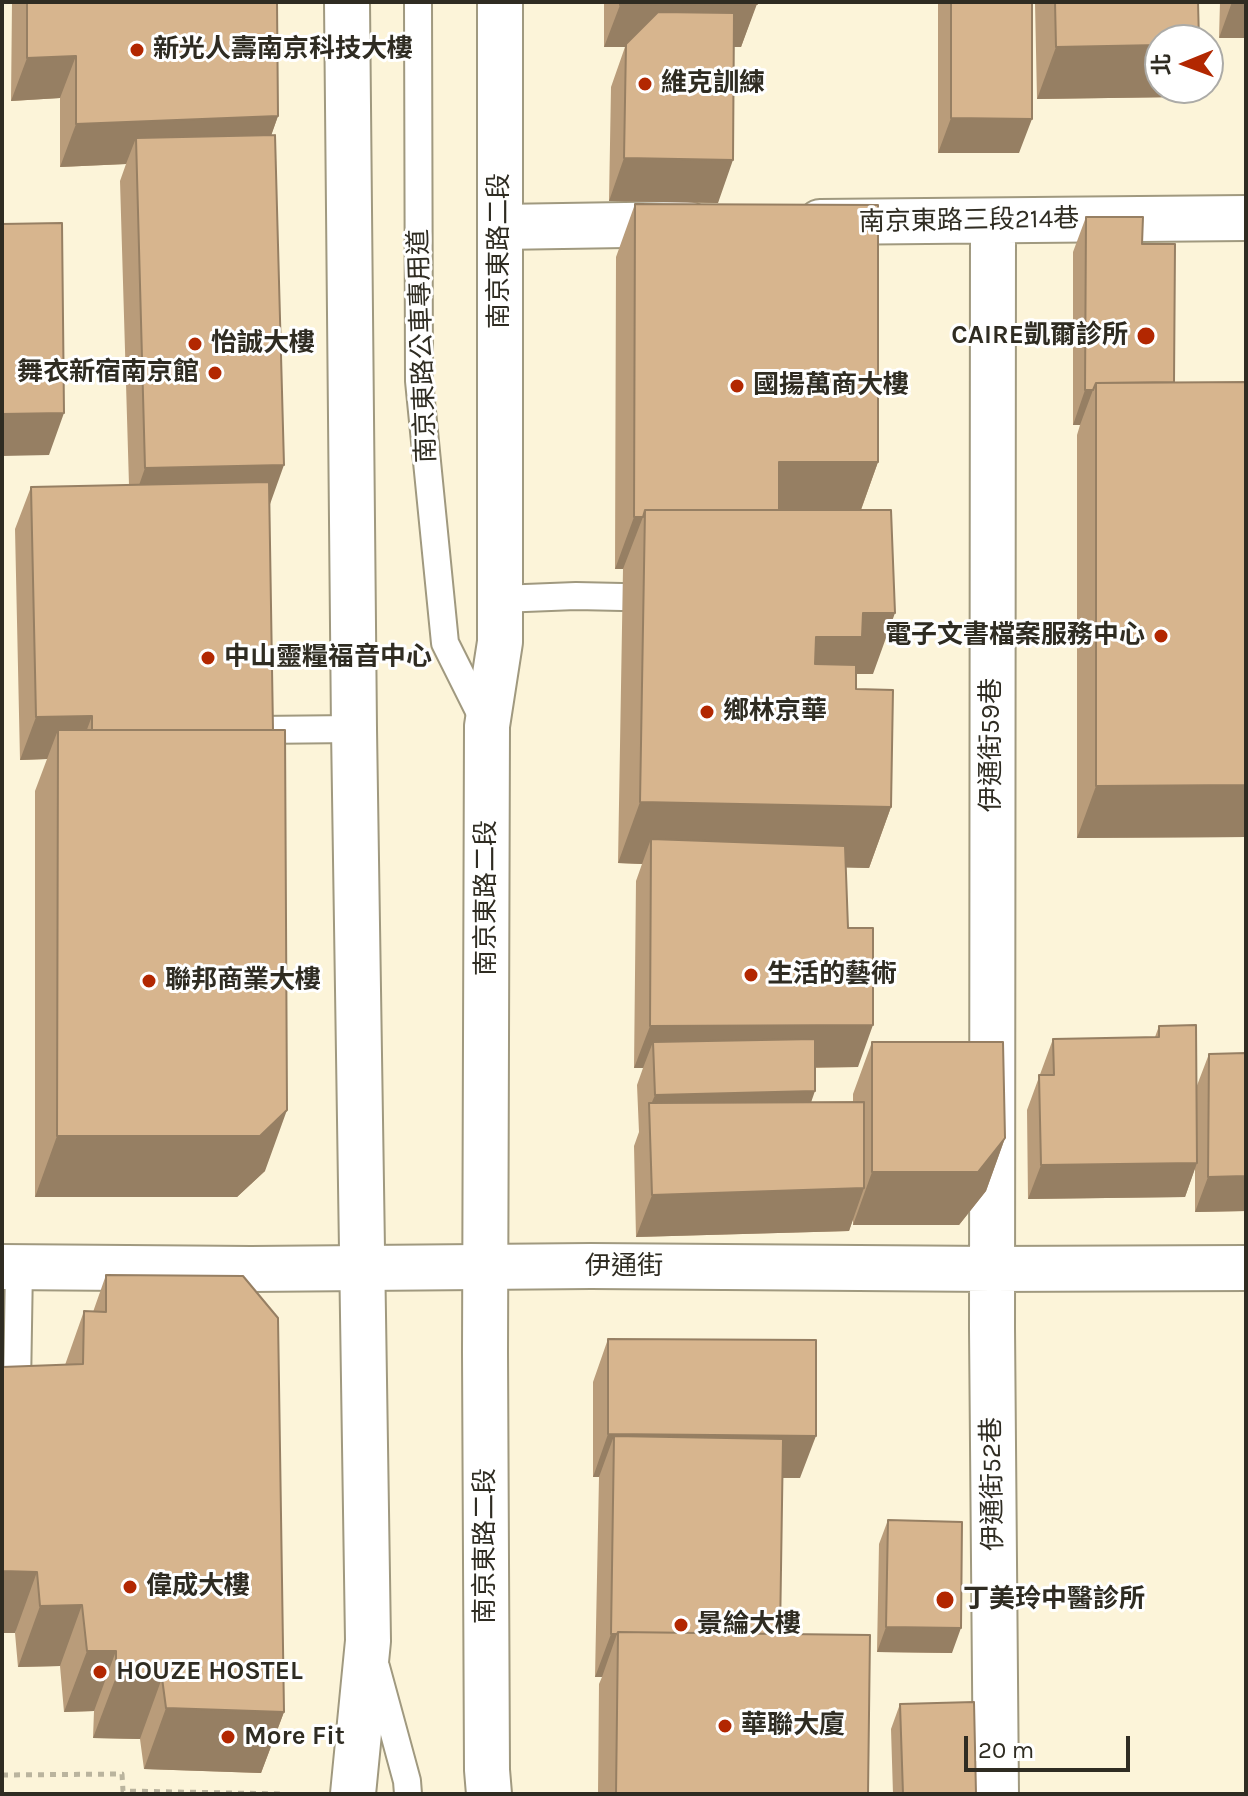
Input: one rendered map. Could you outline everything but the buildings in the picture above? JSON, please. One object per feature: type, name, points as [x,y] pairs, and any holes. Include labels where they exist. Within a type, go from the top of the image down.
[{"type":"main road","points":[[347,2],[368,1641],[353,1794]]},
{"type":"main road","name":"南京東路二段","points":[[489,1794],[486,1754],[485,1268],[487,726],[500,642],[500,2]]},
{"type":"main road","name":"南京東路三段214巷","points":[[776,223],[1246,218]]},
{"type":"main road","name":"伊通街59巷","points":[[992,1269],[993,221]]},
{"type":"main road","points":[[500,227],[730,223]]},
{"type":"main road","name":"伊通街","points":[[10,1266],[362,1269],[591,1266],[1246,1268]]},
{"type":"main road","name":"伊通街52巷","points":[[992,1269],[996,1794]]},
{"type":"lane","name":"南京東路公車專用道","points":[[418,2],[419,381],[445,643],[487,726]]},
{"type":"lane","points":[[500,599],[622,597]]},
{"type":"lane","points":[[256,730],[354,729]]},
{"type":"lane","points":[[10,1266],[17,1387]]},
{"type":"lane","points":[[368,1641],[408,1794]]},
{"type":"path","points":[[2,1775],[122,1774],[123,1791],[285,1794]]},
{"type":"place","name":"新光人壽南京科技大樓","points":[[137,50]]},
{"type":"place","name":"維克訓練","points":[[645,84]]},
{"type":"place","name":"CAIRE凱爾診所","points":[[1146,336]]},
{"type":"place","name":"怡誠大樓","points":[[195,344]]},
{"type":"place","name":"舞衣新宿南京館","points":[[215,373]]},
{"type":"place","name":"國揚萬商大樓","points":[[737,386]]},
{"type":"place","name":"電子文書檔案服務中心","points":[[1161,636]]},
{"type":"place","name":"中山靈糧福音中心","points":[[208,658]]},
{"type":"place","name":"鄉林京華","points":[[707,712]]},
{"type":"place","name":"生活的藝術","points":[[751,975]]},
{"type":"place","name":"聯邦商業大樓","points":[[149,981]]},
{"type":"place","name":"偉成大樓","points":[[130,1587]]},
{"type":"place","name":"丁美玲中醫診所","points":[[945,1600]]},
{"type":"place","name":"景綸大樓","points":[[681,1625]]},
{"type":"place","name":"HOUZE HOSTEL","points":[[100,1672]]},
{"type":"place","name":"華聯大廈","points":[[725,1726]]},
{"type":"place","name":"More Fit","points":[[228,1737]]}]
